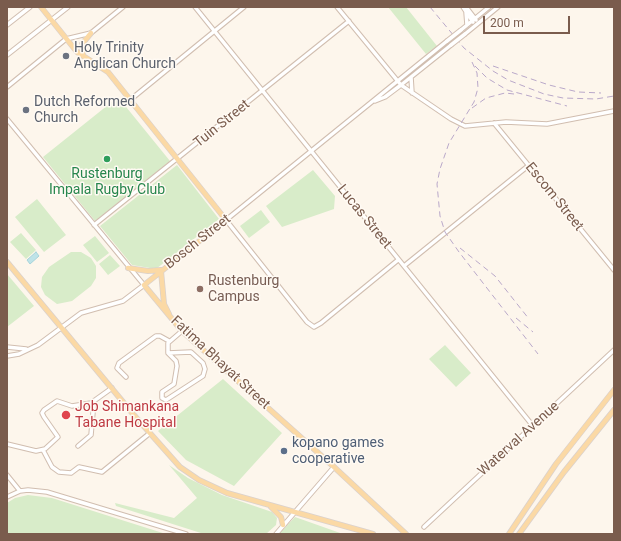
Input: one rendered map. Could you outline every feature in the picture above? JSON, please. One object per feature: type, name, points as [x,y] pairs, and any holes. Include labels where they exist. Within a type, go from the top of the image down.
[{"type":"main road","points":[[41,7],[66,40],[83,56],[108,72],[226,220]]},
{"type":"main road","points":[[83,56],[82,44],[91,33]]},
{"type":"main road","name":"Bosch Street","points":[[144,285],[226,220]]},
{"type":"main road","points":[[7,262],[173,461],[199,480],[227,493],[268,506],[373,534]]},
{"type":"main road","points":[[128,268],[153,272],[163,270],[165,308],[192,340]]},
{"type":"main road","name":"Fatima Bhayat Street","points":[[144,285],[182,331],[334,466],[406,534]]},
{"type":"main road","points":[[508,534],[548,475],[614,390]]},
{"type":"main road","points":[[519,534],[564,472],[614,410]]},
{"type":"main road","points":[[268,506],[278,513],[283,525]]},
{"type":"street","points":[[7,25],[30,7]]},
{"type":"street","points":[[7,55],[68,7]]},
{"type":"street","points":[[7,87],[66,40],[91,33],[123,7]]},
{"type":"street","name":"Lucas Street","points":[[195,7],[533,426]]},
{"type":"street","points":[[130,100],[244,7]]},
{"type":"street","points":[[337,7],[401,85],[451,119],[465,126],[494,123],[547,124],[614,111]]},
{"type":"street","name":"Bosch Street","points":[[226,220],[375,101],[397,81],[489,7]]},
{"type":"street","name":"Bosch Street","points":[[375,101],[384,97],[401,85],[498,7]]},
{"type":"street","points":[[465,8],[476,24]]},
{"type":"street","points":[[465,8],[467,25]]},
{"type":"street","name":"Tuin Street","points":[[94,225],[178,160],[349,22]]},
{"type":"street","points":[[411,77],[412,93]]},
{"type":"street","name":"Fatima Bhayat Street","points":[[7,119],[128,268],[144,285]]},
{"type":"street","name":"Escom Street","points":[[494,123],[614,270]]},
{"type":"street","points":[[404,266],[528,166]]},
{"type":"street","points":[[226,220],[307,322],[312,326],[318,326],[398,260]]},
{"type":"street","name":"Bosch Street","points":[[7,356],[30,349],[85,311],[126,300],[144,285]]},
{"type":"street","points":[[169,340],[182,331]]},
{"type":"street","points":[[126,377],[118,370],[117,367],[119,364],[156,336],[169,340]]},
{"type":"street","points":[[168,353],[191,352],[203,363],[205,369],[202,376],[166,400],[162,398],[162,392],[174,384],[177,369],[176,361],[168,353],[169,340]]},
{"type":"street","points":[[7,347],[18,350],[30,349]]},
{"type":"street","name":"Waterval Avenue","points":[[424,527],[614,350]]},
{"type":"street","points":[[7,444],[32,450],[43,450],[58,438],[42,414],[44,410],[57,401],[77,406],[94,401],[112,388]]},
{"type":"street","points":[[78,446],[91,435],[94,401]]},
{"type":"street","points":[[43,450],[54,469],[59,472],[71,473],[79,467],[102,472],[150,433]]},
{"type":"street","points":[[275,534],[334,466]]},
{"type":"street","points":[[7,475],[20,491]]},
{"type":"street","points":[[7,496],[20,491],[34,490],[53,493],[186,534]]},
{"type":"green space","points":[[388,7],[406,7],[437,46],[426,54]]},
{"type":"green space","name":"Rustenburg Impala Rugby Club","points":[[118,97],[170,161],[95,221],[43,157]]},
{"type":"green space","name":"Rustenburg Impala Rugby Club","points":[[177,165],[219,219],[156,269],[132,265],[100,226]]},
{"type":"green space","points":[[313,170],[335,196],[334,209],[282,227],[266,206]]},
{"type":"green space","points":[[37,199],[66,235],[44,252],[15,217]]},
{"type":"green space","points":[[261,210],[270,222],[249,238],[240,226]]},
{"type":"green space","points":[[21,233],[36,250],[26,259],[10,242]]},
{"type":"green space","points":[[95,236],[109,253],[97,262],[83,245]]},
{"type":"green space","points":[[71,252],[81,252],[91,258],[96,266],[96,278],[91,286],[72,301],[57,304],[45,295],[41,287],[42,277],[49,267]]},
{"type":"green space","points":[[110,255],[120,266],[108,275],[99,264]]},
{"type":"green space","points":[[7,274],[34,306],[7,327]]},
{"type":"green space","points":[[445,345],[471,373],[456,387],[429,359]]},
{"type":"green space","points":[[223,379],[282,433],[234,486],[186,460],[158,431]]},
{"type":"green space","points":[[169,465],[188,478],[222,495],[272,512],[277,518],[276,525],[266,534],[204,534],[116,506],[115,503],[174,518],[197,498]]},
{"type":"green space","points":[[28,495],[52,498],[166,534],[7,534],[7,503],[15,498]]},
{"type":"green space","points":[[295,517],[343,534],[279,534]]},
{"type":"water","points":[[36,252],[39,256],[30,264],[27,260]]},
{"type":"railway","points":[[430,7],[464,48],[493,71],[508,80],[544,94],[563,98],[596,99],[614,96]]},
{"type":"railway","points":[[472,62],[477,73],[478,88],[474,102],[449,143],[440,169],[437,184],[440,216],[445,232],[459,252],[538,354]]},
{"type":"railway","points":[[475,66],[487,78],[507,90],[567,106]]},
{"type":"railway","points":[[493,66],[549,85],[578,92],[601,93]]},
{"type":"railway","points":[[472,108],[486,98],[505,93],[514,94]]},
{"type":"railway","points":[[460,248],[495,276],[529,319]]},
{"type":"railway","points":[[516,318],[533,332]]},
{"type":"place","name":"Holy Trinity Anglican Church","points":[[66,56]]},
{"type":"place","name":"Dutch Reformed Church","points":[[26,110]]},
{"type":"place","name":"Rustenburg Impala Rugby Club","points":[[107,159]]},
{"type":"place","name":"Rustenburg Campus","points":[[200,289]]},
{"type":"place","name":"Job Shimankana Tabane Hospital","points":[[66,415]]},
{"type":"place","name":"kopano games cooperative","points":[[284,451]]}]
